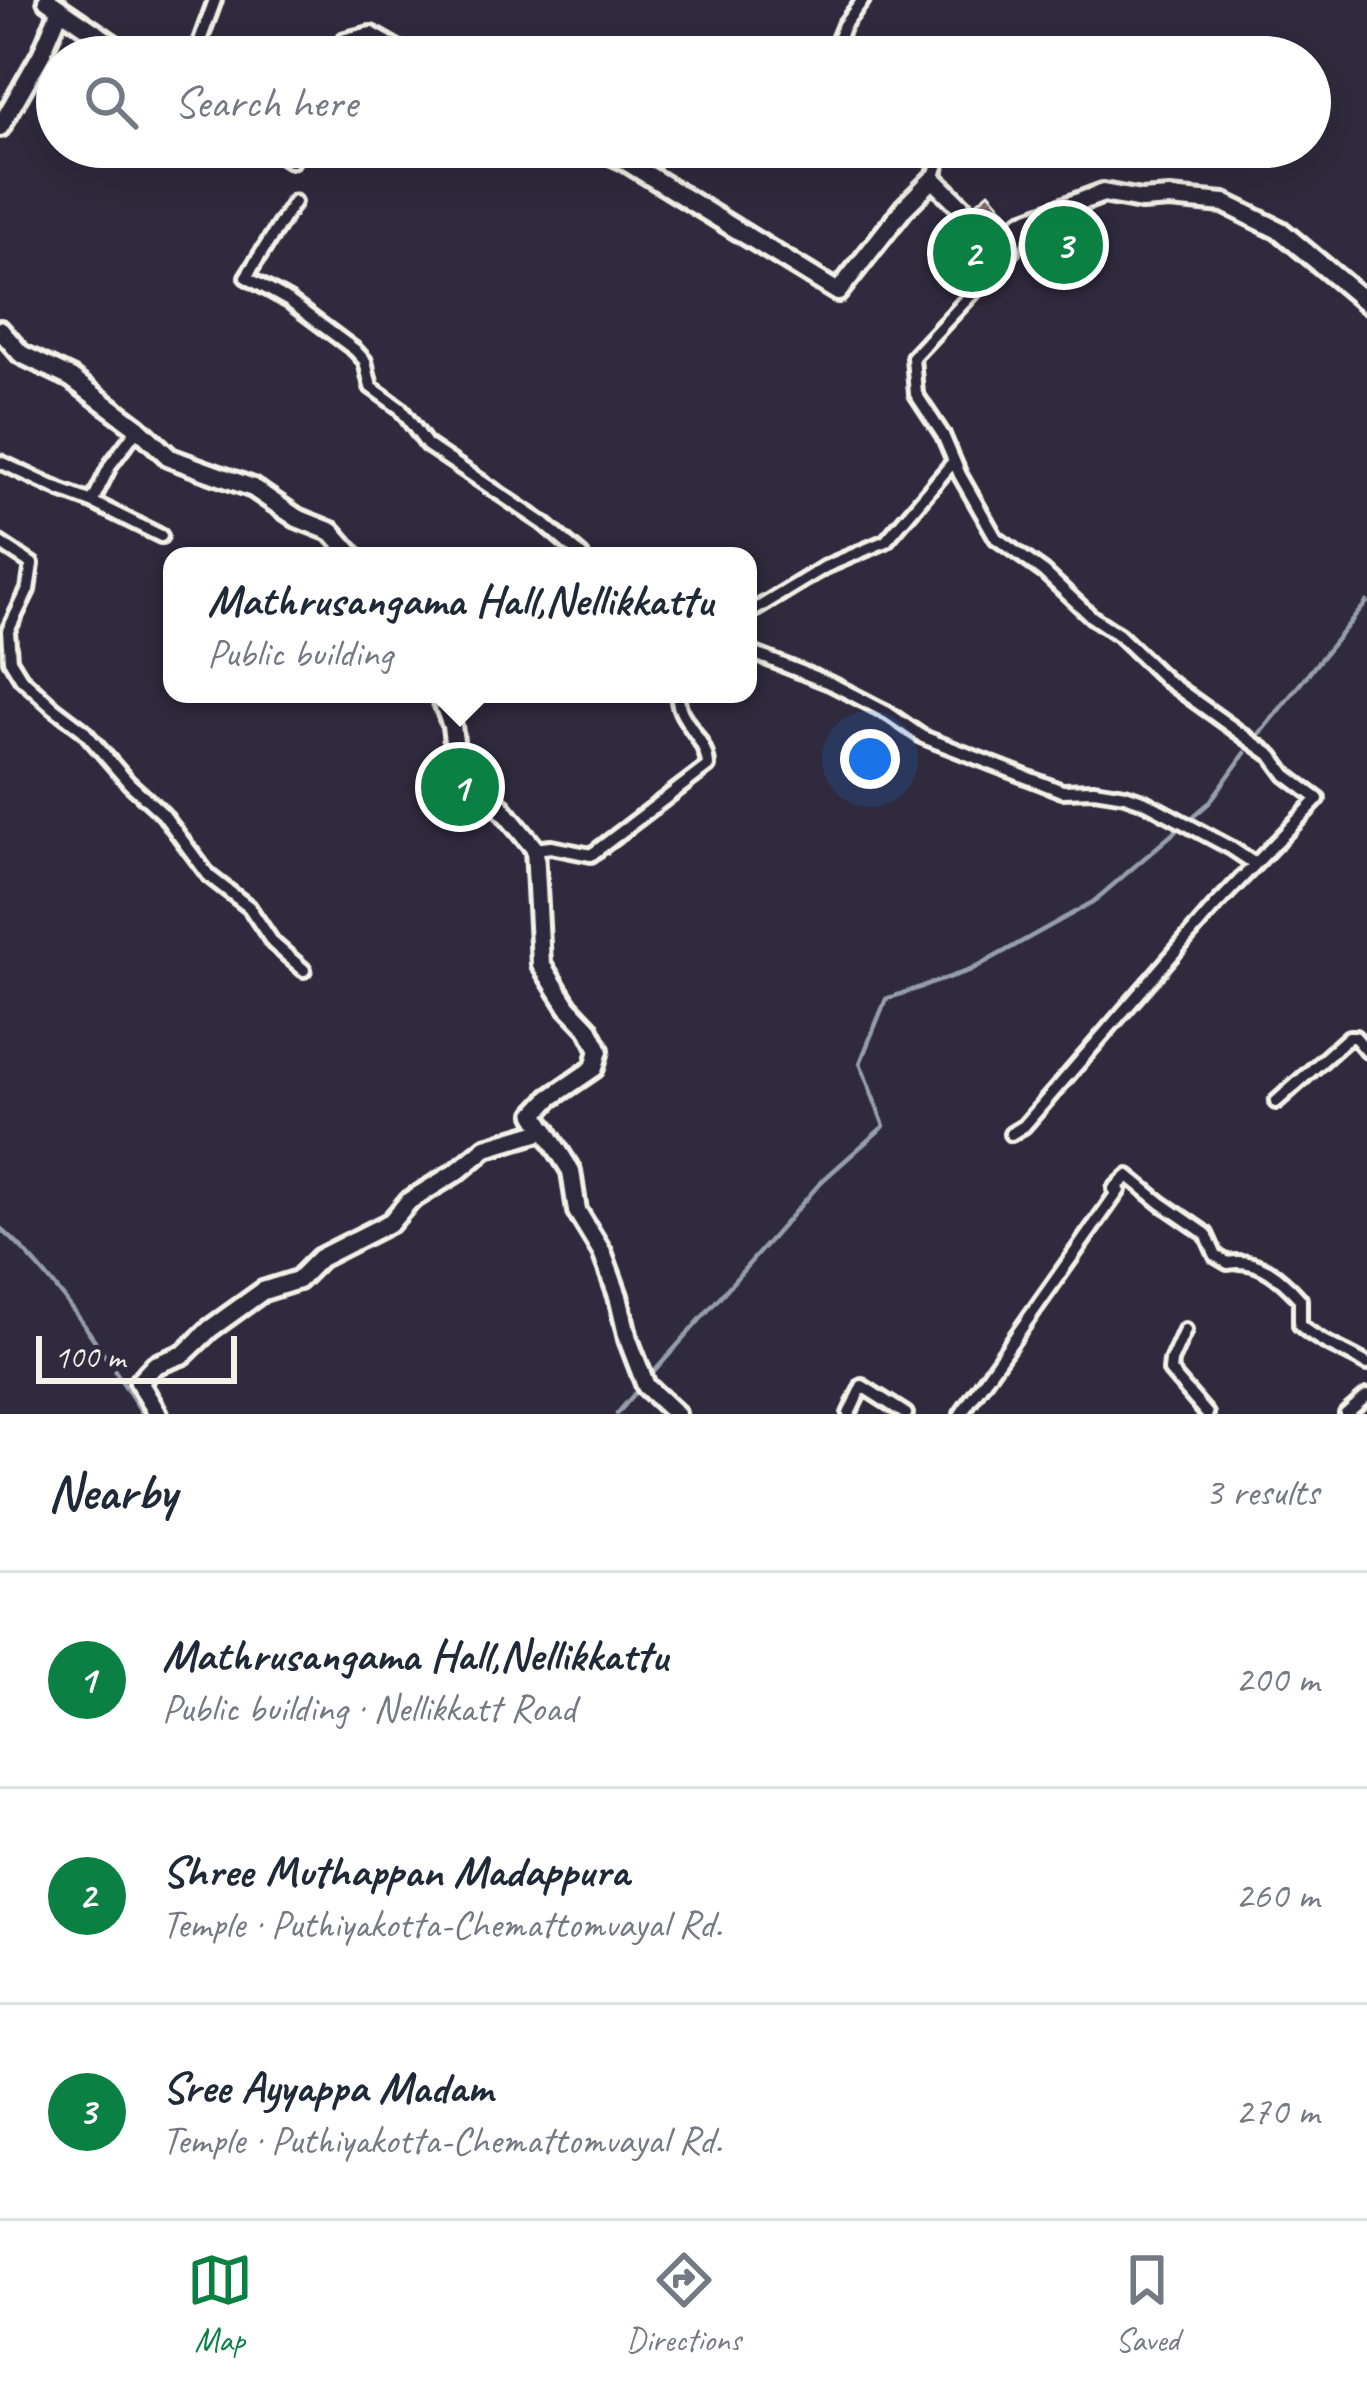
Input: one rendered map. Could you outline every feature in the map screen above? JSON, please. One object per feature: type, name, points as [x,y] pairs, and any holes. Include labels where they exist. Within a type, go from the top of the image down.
[{"type":"street","points":[[202,36],[215,0]]},
{"type":"street","points":[[840,36],[863,0]]},
{"type":"street","points":[[43,36],[54,5],[100,36]]},
{"type":"street","points":[[0,127],[21,94],[36,54]]},
{"type":"street","points":[[637,168],[838,292],[933,179],[937,168]]},
{"type":"street","points":[[933,179],[996,241],[1023,223],[1103,194],[1224,203],[1281,231],[1367,303]]},
{"type":"street","points":[[294,202],[246,277],[289,301],[355,350],[365,361],[370,388],[400,408],[427,445],[571,547]]},
{"type":"street","points":[[1011,1134],[1024,1126],[1213,908],[1318,800],[1286,775],[1272,756],[1166,680],[1044,572],[996,538],[943,435],[916,394],[913,357],[1012,251],[1023,223]]},
{"type":"street","points":[[0,330],[21,354],[71,379],[170,458],[253,488],[297,518],[332,532],[345,547]]},
{"type":"street","points":[[92,502],[111,464],[138,428]]},
{"type":"street","points":[[757,611],[825,567],[886,541],[954,461]]},
{"type":"street","points":[[0,462],[160,536]]},
{"type":"street","points":[[0,543],[32,564],[28,590],[8,631],[10,660],[21,678],[83,730],[163,814],[208,876],[249,907],[273,943],[304,970]]},
{"type":"street","points":[[757,655],[832,684],[923,737],[1062,791],[1094,790],[1145,802],[1255,864]]},
{"type":"street","points":[[443,703],[452,726],[458,772],[493,798],[535,849],[541,964],[599,1050],[594,1068],[535,1114],[571,1171],[578,1211],[602,1252],[646,1386],[676,1414]]},
{"type":"street","points":[[535,849],[591,855],[708,766],[700,736],[677,703]]},
{"type":"street","points":[[1276,1102],[1349,1037],[1355,1037],[1367,1051]]},
{"type":"street","points":[[158,1414],[139,1382],[155,1365],[184,1354],[263,1291],[298,1280],[320,1258],[391,1222],[409,1201],[458,1172],[486,1148],[546,1130]]},
{"type":"street","points":[[961,1414],[1119,1190],[1114,1189],[1128,1176],[1206,1234],[1216,1256],[1228,1263],[1244,1260],[1282,1280],[1300,1299],[1300,1325],[1319,1341],[1367,1364]]},
{"type":"street","points":[[1185,1330],[1170,1371],[1207,1414]]},
{"type":"street","points":[[849,1414],[862,1386],[906,1414]]},
{"type":"street","points":[[1346,1414],[1367,1396]]},
{"type":"building","points":[[989,192],[1010,216],[998,225],[976,203]]},
{"type":"building","points":[[1075,229],[1083,239],[1054,261],[1046,250]]},
{"type":"waterway","points":[[1260,733],[1367,602]]},
{"type":"waterway","points":[[1195,815],[1245,753]]},
{"type":"waterway","points":[[653,1373],[822,1181],[884,1126],[860,1063],[886,999],[971,970],[1093,902],[1176,831]]},
{"type":"waterway","points":[[0,1228],[59,1291],[143,1414]]},
{"type":"waterway","points":[[617,1414],[636,1392]]},
{"type":"place","name":"Sree Ayyappa Madam","points":[[1064,245]]},
{"type":"place","name":"Shree Muthappan Madappura","points":[[972,253]]},
{"type":"place","name":"Mathrusangama Hall,Nellikkattu","points":[[460,787]]}]
